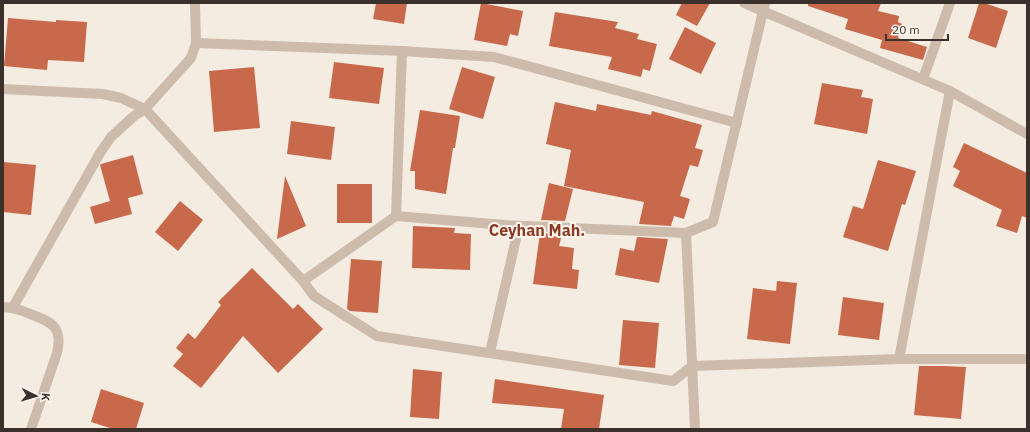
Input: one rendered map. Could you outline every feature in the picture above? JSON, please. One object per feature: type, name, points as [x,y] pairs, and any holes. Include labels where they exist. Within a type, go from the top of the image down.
[{"type":"street","points":[[31,429],[60,342],[58,333],[53,325],[46,319],[8,307],[111,137],[124,124],[145,109],[191,58],[196,43],[195,3]]},
{"type":"street","points":[[744,3],[764,7],[950,91],[1027,134]]},
{"type":"street","points":[[923,79],[950,3]]},
{"type":"street","points":[[304,281],[396,216],[519,226],[686,233],[713,222],[764,7]]},
{"type":"street","points":[[196,43],[402,51],[494,57],[737,123]]},
{"type":"street","points":[[396,216],[402,51]]},
{"type":"street","points":[[3,89],[103,94],[122,98],[145,109],[304,281],[314,296],[377,336],[673,381],[692,366],[899,359],[1027,359]]},
{"type":"street","points":[[899,359],[950,91]]},
{"type":"street","points":[[490,352],[519,226]]},
{"type":"street","points":[[686,233],[695,429]]},
{"type":"building","points":[[376,3],[407,3],[404,24],[373,19]]},
{"type":"building","points":[[481,3],[523,11],[518,36],[510,34],[507,46],[474,40]]},
{"type":"building","points":[[682,3],[710,3],[697,26],[676,15]]},
{"type":"building","points":[[808,3],[881,3],[878,11],[899,16],[898,22],[902,24],[898,38],[927,47],[923,60],[880,48],[882,40],[845,29],[848,19],[808,6]]},
{"type":"building","points":[[979,3],[984,3],[1008,11],[996,48],[968,38]]},
{"type":"building","points":[[555,12],[618,22],[615,28],[639,34],[637,39],[657,44],[650,71],[643,69],[641,77],[608,69],[612,57],[549,46]]},
{"type":"building","points":[[8,18],[56,22],[56,20],[87,22],[84,62],[48,60],[47,70],[4,66]]},
{"type":"building","points":[[685,27],[716,43],[701,74],[669,59]]},
{"type":"building","points":[[334,62],[384,68],[379,104],[329,98]]},
{"type":"building","points":[[254,67],[260,128],[214,132],[209,71]]},
{"type":"building","points":[[462,67],[495,77],[483,119],[449,109]]},
{"type":"building","points":[[822,83],[863,90],[861,97],[873,99],[867,134],[814,124]]},
{"type":"building","points":[[555,102],[596,111],[597,104],[651,115],[652,111],[702,125],[695,148],[703,150],[698,167],[690,165],[680,196],[690,199],[684,219],[674,216],[671,226],[639,224],[644,202],[564,186],[571,150],[546,144]]},
{"type":"building","points":[[420,110],[460,116],[455,148],[453,148],[446,194],[415,189],[415,171],[410,171]]},
{"type":"building","points":[[291,121],[335,127],[331,160],[287,154]]},
{"type":"building","points":[[964,143],[1027,173],[1027,218],[1022,216],[1017,233],[996,226],[1002,210],[953,186],[960,171],[953,167]]},
{"type":"building","points":[[133,155],[143,194],[128,198],[132,214],[95,224],[90,207],[110,201],[100,165]]},
{"type":"building","points":[[878,160],[916,171],[905,205],[902,204],[888,251],[843,237],[853,206],[863,209]]},
{"type":"building","points":[[3,162],[36,165],[31,215],[3,212]]},
{"type":"building","points":[[285,176],[306,226],[277,239]]},
{"type":"building","points":[[549,183],[573,189],[565,221],[541,220]]},
{"type":"building","points":[[337,184],[372,184],[372,223],[337,223]]},
{"type":"building","points":[[180,201],[203,220],[178,251],[155,232]]},
{"type":"building","points":[[413,226],[455,228],[454,233],[471,234],[470,270],[412,268]]},
{"type":"building","points":[[540,233],[562,234],[559,246],[574,248],[572,269],[579,270],[577,289],[533,284]]},
{"type":"building","points":[[637,237],[668,239],[659,283],[615,275],[620,248],[634,251]]},
{"type":"building","points":[[351,259],[382,261],[378,313],[350,311],[347,309]]},
{"type":"building","points":[[252,268],[293,309],[298,304],[323,329],[278,373],[243,336],[201,388],[173,366],[183,354],[176,348],[188,333],[195,339],[221,305],[218,302]]},
{"type":"building","points":[[777,281],[797,283],[790,344],[747,339],[753,288],[776,291]]},
{"type":"building","points":[[843,297],[884,303],[879,340],[838,335]]},
{"type":"building","points":[[623,320],[659,323],[655,368],[619,365]]},
{"type":"building","points":[[919,366],[966,367],[961,419],[914,415]]},
{"type":"building","points":[[413,369],[442,372],[439,419],[410,417]]},
{"type":"building","points":[[495,379],[604,395],[599,429],[561,429],[564,409],[492,403]]},
{"type":"building","points":[[101,389],[144,403],[136,429],[113,429],[91,422]]},
{"type":"district","name":"Ceyhan Mah.","points":[[537,230]]}]
